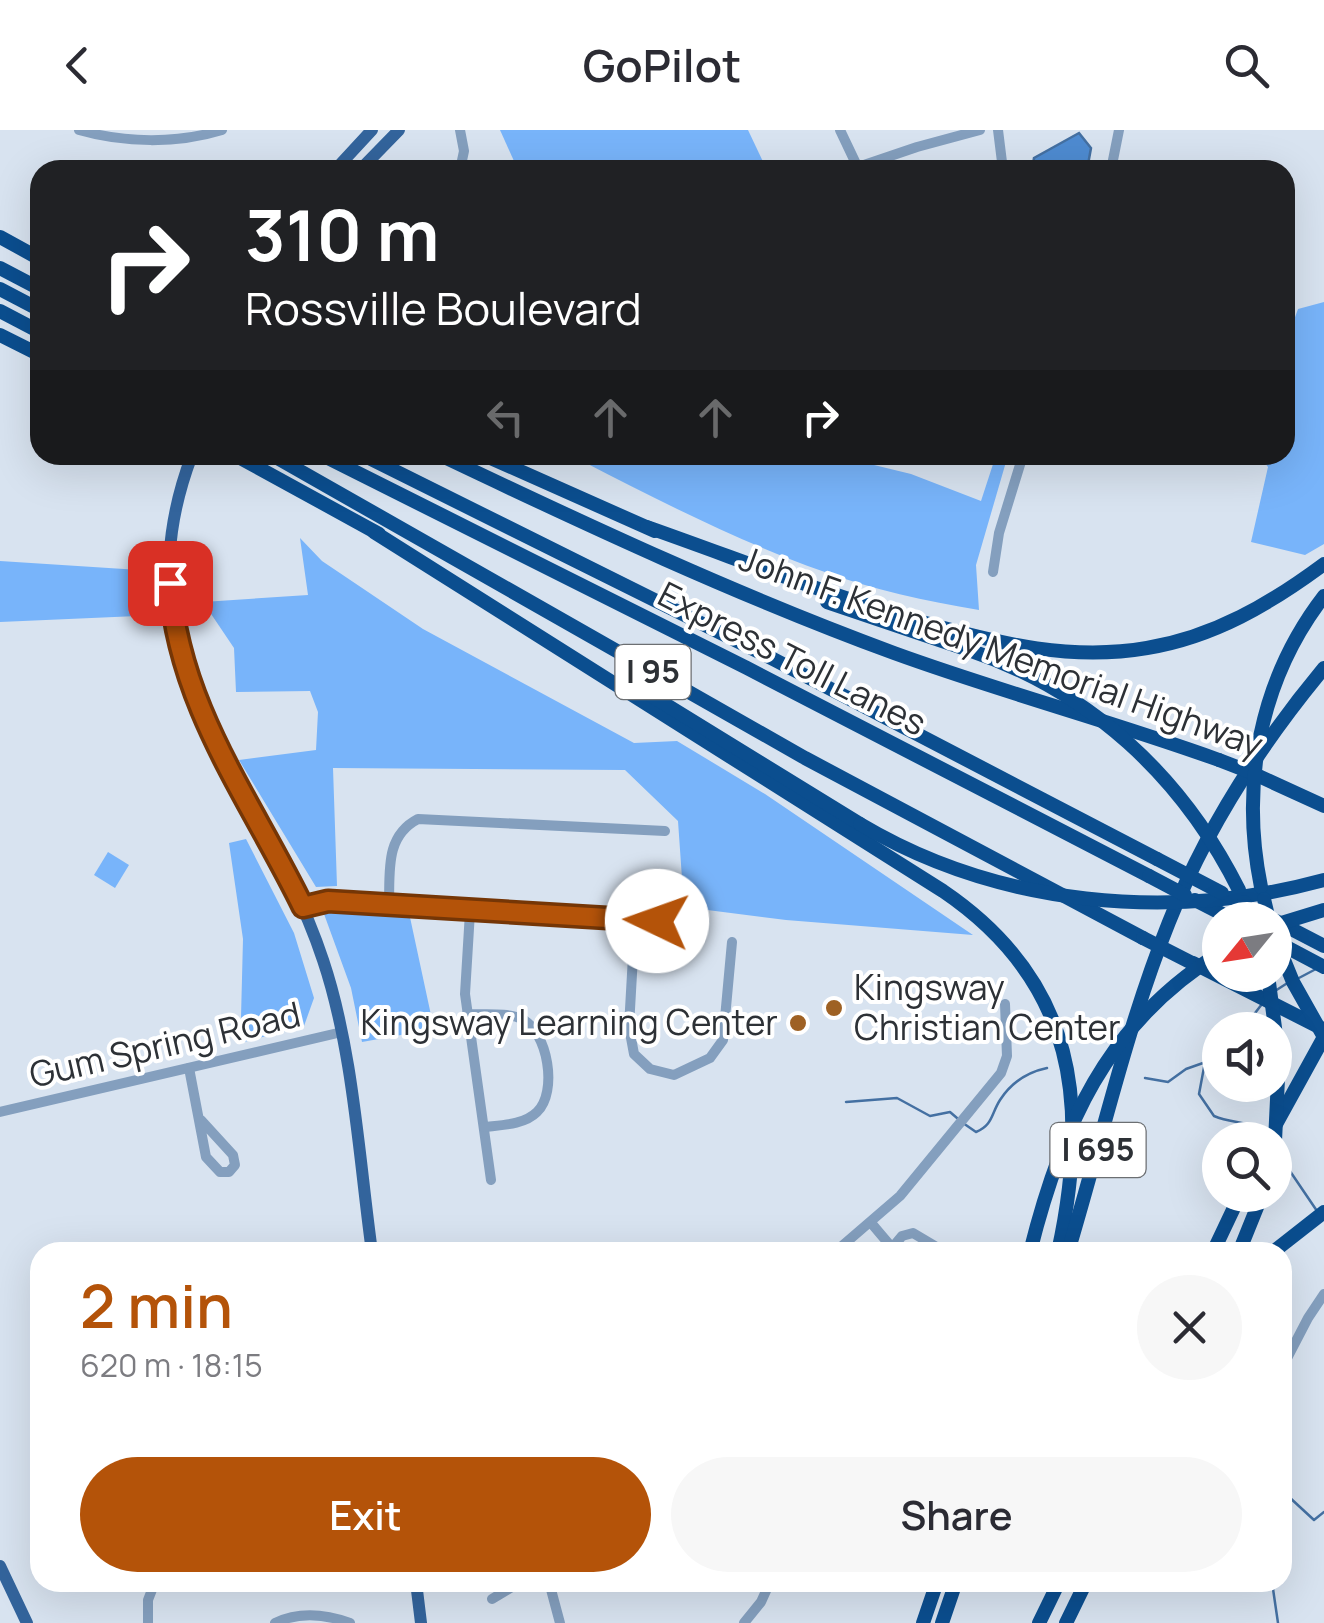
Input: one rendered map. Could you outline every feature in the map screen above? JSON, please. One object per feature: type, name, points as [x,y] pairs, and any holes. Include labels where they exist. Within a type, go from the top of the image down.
[{"type":"highway","points":[[0,236],[30,246]]},
{"type":"highway","points":[[0,236],[30,253]]},
{"type":"highway","points":[[0,268],[30,284]]},
{"type":"highway","points":[[0,289],[30,305]]},
{"type":"highway","points":[[0,312],[30,327]]},
{"type":"highway","points":[[0,334],[30,350]]},
{"type":"highway","points":[[253,465],[442,569],[860,824],[960,870],[1022,888],[1078,898],[1145,903],[1215,900],[1324,880]]},
{"type":"highway","name":"I 95","points":[[290,465],[806,758],[1324,1034]]},
{"type":"highway","name":"Express Toll Lanes","points":[[342,465],[714,651],[1202,903]]},
{"type":"highway","name":"Express Toll Lanes","points":[[383,465],[775,660],[1237,902]]},
{"type":"highway","name":"John F. Kennedy Memorial Highway","points":[[462,465],[773,606],[932,666],[1219,760],[1324,806]]},
{"type":"highway","points":[[507,465],[786,586],[969,650],[1051,685],[1102,718],[1179,795],[1206,832],[1243,902]]},
{"type":"highway","points":[[648,527],[866,605],[994,640],[1055,652],[1132,650],[1204,634],[1265,605],[1324,564]]},
{"type":"highway","points":[[374,532],[943,891],[991,929],[1023,967],[1042,999],[1069,1071],[1074,1152],[1060,1242]]},
{"type":"highway","points":[[1267,902],[1259,876],[1253,822],[1262,720],[1284,657],[1324,596]]},
{"type":"highway","name":"I 695","points":[[1071,1242],[1145,989],[1176,907],[1211,831],[1241,782],[1286,715],[1324,668]]},
{"type":"highway","points":[[1292,917],[1324,910]]},
{"type":"highway","name":"Express Toll Lanes","points":[[1292,930],[1324,946]]},
{"type":"highway","points":[[1292,949],[1324,967]]},
{"type":"highway","points":[[1033,1242],[1060,1147],[1098,1072],[1151,1007],[1202,966]]},
{"type":"highway","points":[[1279,1122],[1324,1034],[1292,982]]},
{"type":"highway","points":[[1270,992],[1280,1058],[1273,1122]]},
{"type":"highway","points":[[1219,1242],[1232,1212]]},
{"type":"highway","points":[[1243,1242],[1255,1212]]},
{"type":"highway","points":[[1285,1242],[1324,1212]]},
{"type":"highway","points":[[923,1623],[933,1592]]},
{"type":"highway","points":[[942,1623],[953,1592]]},
{"type":"highway","points":[[1039,1623],[1054,1592]]},
{"type":"highway","points":[[1062,1623],[1074,1592]]},
{"type":"highway","points":[[1062,1623],[1080,1592]]},
{"type":"main road","points":[[344,160],[372,130]]},
{"type":"main road","points":[[370,160],[398,130]]},
{"type":"main road","points":[[189,465],[176,507],[170,550],[171,599],[179,650],[197,706],[303,907],[325,964],[342,1032],[371,1242]]},
{"type":"main road","points":[[0,1566],[28,1623]]},
{"type":"main road","points":[[417,1592],[422,1623]]},
{"type":"street","points":[[79,130],[159,140],[215,131]]},
{"type":"street","points":[[460,130],[463,160]]},
{"type":"street","points":[[840,130],[855,160]]},
{"type":"street","points":[[880,160],[980,130]]},
{"type":"street","points":[[998,130],[1002,160]]},
{"type":"street","points":[[1113,160],[1119,130]]},
{"type":"street","points":[[993,572],[999,533],[1020,465]]},
{"type":"street","points":[[389,904],[393,844],[398,833],[418,818],[665,831]]},
{"type":"street","points":[[303,907],[328,901],[679,922]]},
{"type":"street","points":[[470,912],[466,1014],[491,1180]]},
{"type":"street","points":[[636,921],[630,1042],[641,1062],[660,1074],[674,1075],[710,1058],[723,1040],[732,942]]},
{"type":"street","points":[[848,1242],[910,1186],[1004,1068],[1008,1056],[1005,1004]]},
{"type":"street","points":[[466,1014],[508,1016],[528,1022],[540,1038],[545,1059],[547,1098],[539,1111],[522,1121],[484,1128]]},
{"type":"street","name":"Gum Spring Road","points":[[0,1112],[342,1032]]},
{"type":"street","points":[[189,1068],[206,1157],[220,1172],[230,1172],[235,1164],[233,1155],[200,1120]]},
{"type":"street","points":[[872,1224],[887,1242]]},
{"type":"street","points":[[899,1242],[902,1236],[912,1233],[928,1242]]},
{"type":"street","points":[[1292,1349],[1324,1294]]},
{"type":"street","points":[[148,1623],[151,1592]]},
{"type":"street","points":[[492,1599],[504,1592]]},
{"type":"street","points":[[552,1592],[560,1623]]},
{"type":"street","points":[[744,1623],[766,1592]]},
{"type":"street","points":[[276,1623],[300,1614],[324,1615],[350,1623]]},
{"type":"shaded area","points":[[500,130],[748,130],[762,160],[514,160]]},
{"type":"shaded area","points":[[1079,133],[1091,148],[1089,160],[1034,158]]},
{"type":"shaded area","points":[[1324,302],[1324,544],[1305,555],[1251,542],[1266,465],[1295,465],[1298,309]]},
{"type":"shaded area","points":[[590,465],[874,465],[911,474],[981,501],[993,465],[1005,465],[976,565],[979,610],[841,578],[642,492]]},
{"type":"shaded area","points":[[300,538],[322,561],[423,629],[634,743],[677,741],[765,794],[973,935],[786,920],[684,907],[678,821],[625,770],[333,768],[337,886],[316,887],[239,760],[316,750],[318,712],[310,691],[236,692],[234,648],[203,602],[308,595]]},
{"type":"shaded area","points":[[0,561],[155,571],[160,615],[0,622]]},
{"type":"shaded area","points":[[246,839],[294,933],[314,998],[304,1026],[244,1042],[243,939],[229,843]]},
{"type":"shaded area","points":[[108,852],[129,865],[115,888],[94,875]]},
{"type":"shaded area","points":[[337,901],[408,908],[434,1029],[362,1042],[351,988],[324,914]]},
{"type":"waterway","points":[[1297,979],[1316,969]]},
{"type":"waterway","points":[[1256,1012],[1262,1004]]},
{"type":"waterway","points":[[1145,1078],[1168,1082],[1202,1063]]},
{"type":"waterway","points":[[963,1123],[976,1132],[982,1129],[1009,1088],[1027,1075],[1047,1068]]},
{"type":"waterway","points":[[1202,1078],[1202,1098]]},
{"type":"waterway","points":[[846,1102],[897,1098],[930,1116],[950,1112],[957,1118]]},
{"type":"waterway","points":[[1204,1102],[1214,1116],[1236,1122]]},
{"type":"waterway","points":[[1292,1174],[1317,1211]]},
{"type":"waterway","points":[[1292,1500],[1314,1520],[1324,1512]]},
{"type":"waterway","points":[[1273,1592],[1278,1623]]},
{"type":"place","name":"Kingsway Christian Center","points":[[834,1008]]},
{"type":"place","name":"Kingsway Learning Center","points":[[798,1023]]},
{"type":"route","points":[[170,583],[176,638],[192,693],[303,907],[328,901],[657,921]]}]
